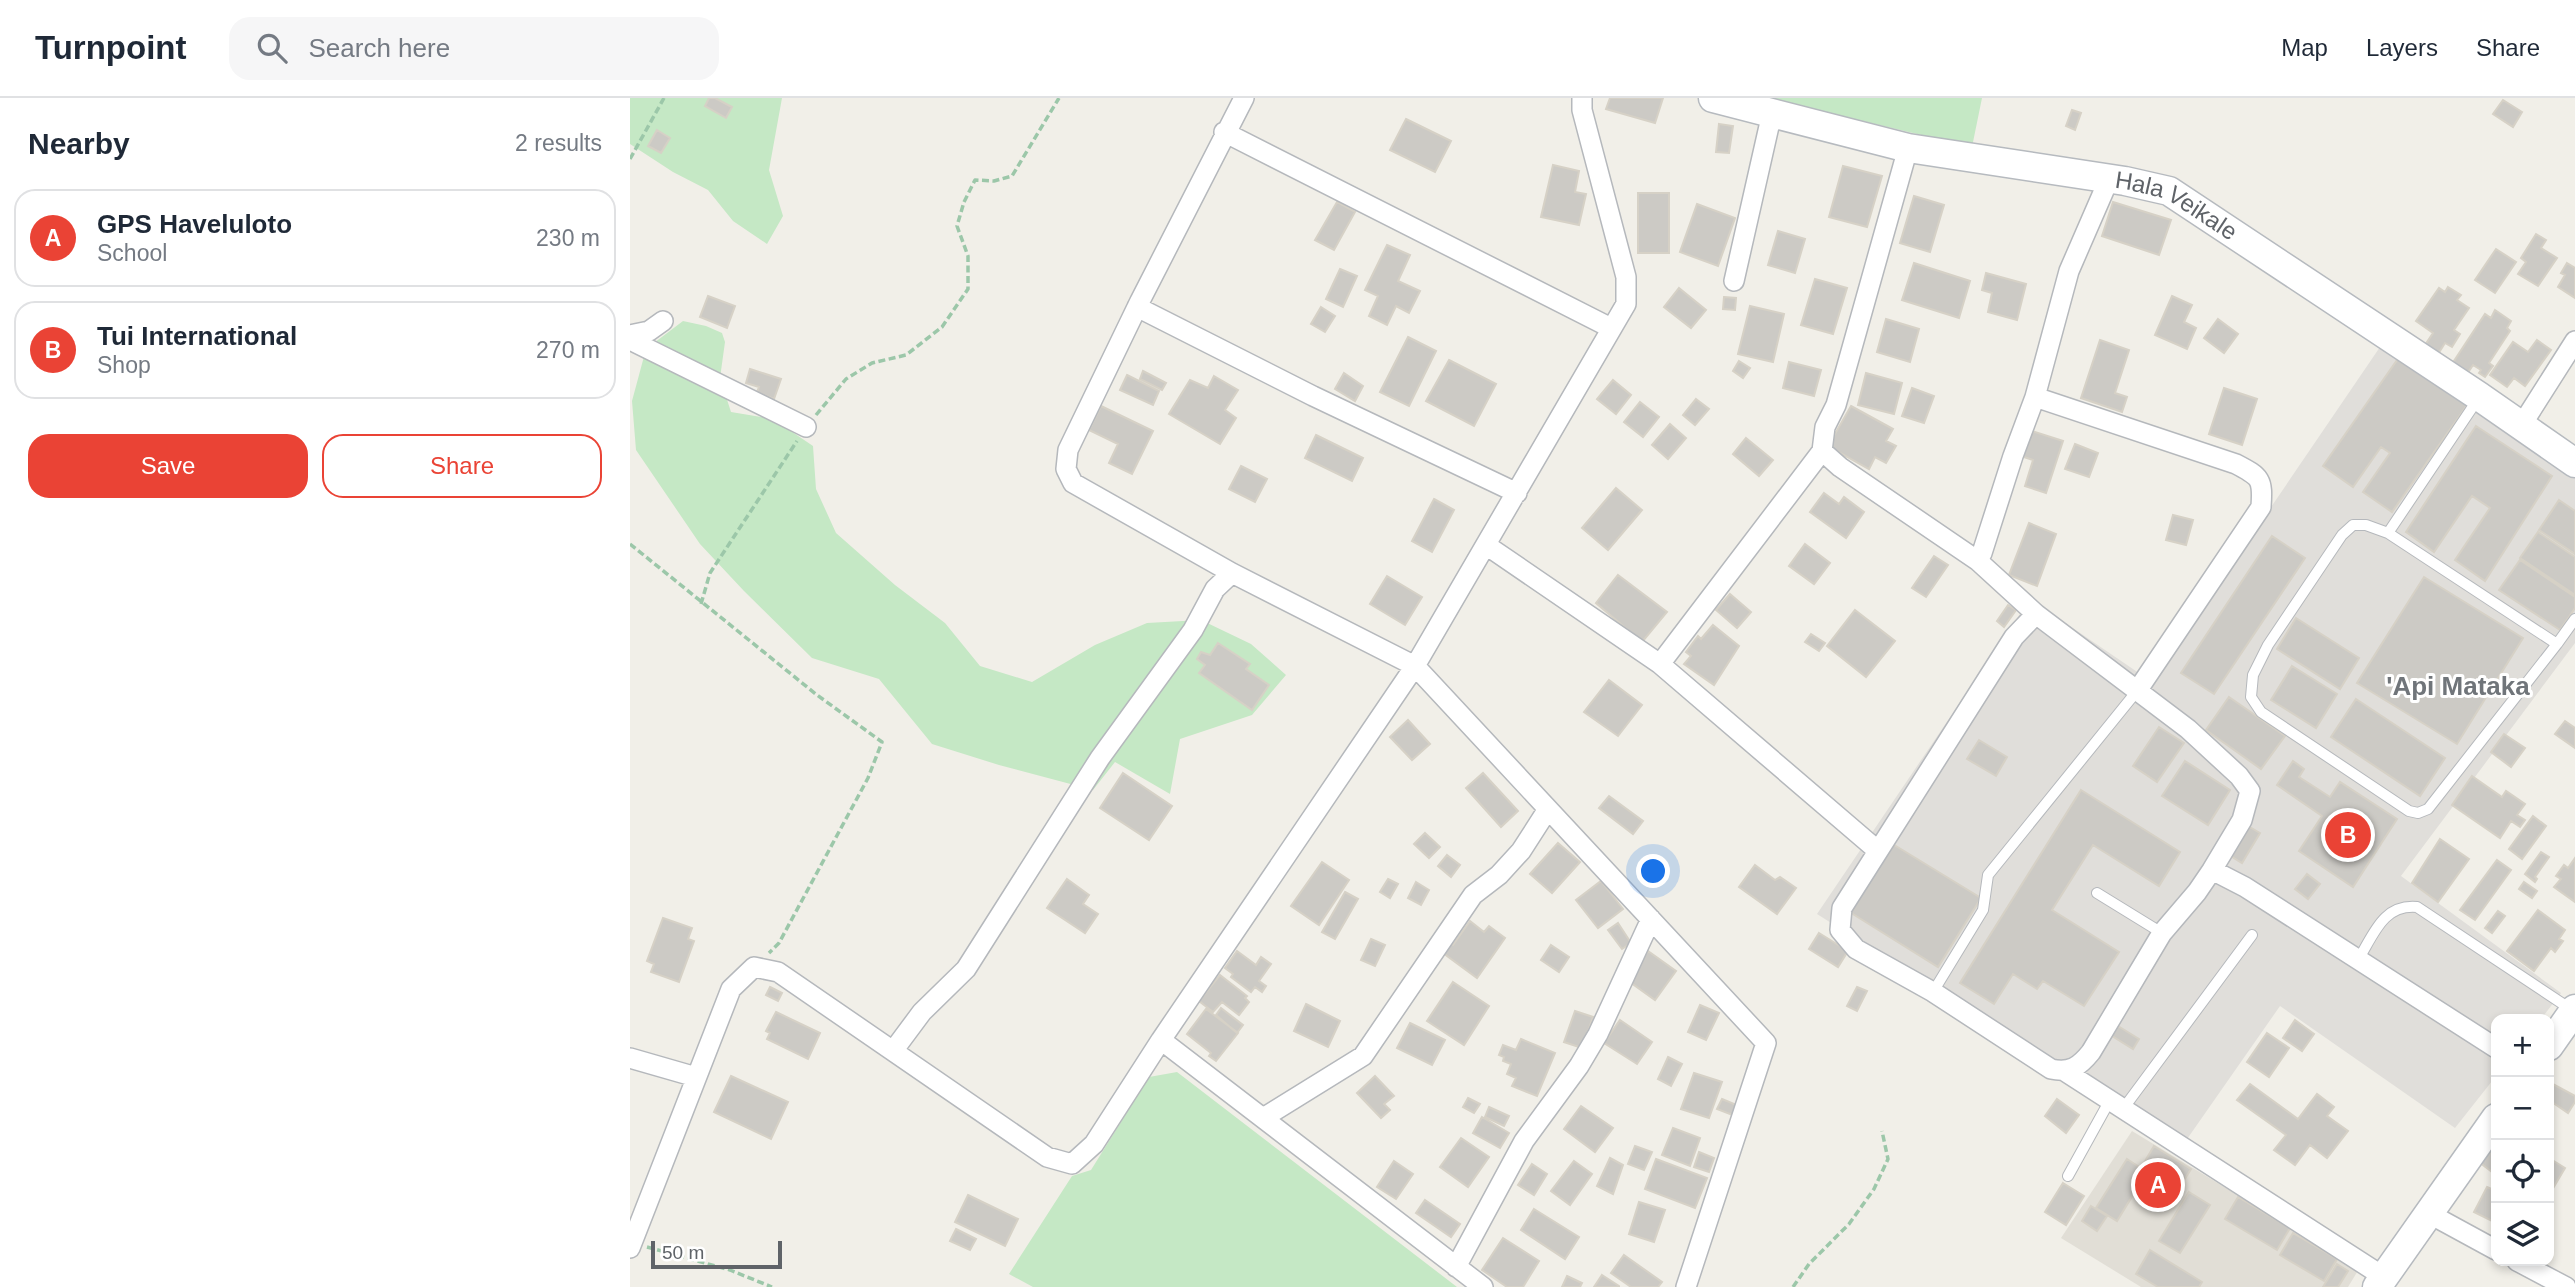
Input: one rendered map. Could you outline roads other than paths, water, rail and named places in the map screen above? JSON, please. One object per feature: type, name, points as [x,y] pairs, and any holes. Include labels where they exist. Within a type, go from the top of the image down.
[{"type":"street","points":[[1244,98],[1224,132],[1068,450],[1066,469],[1073,483],[1232,573],[1415,666],[1766,1043],[1686,1287]]},
{"type":"street","points":[[631,1246],[731,989],[754,967],[778,972],[1047,1157],[1072,1164],[1094,1144],[1161,1040],[1415,666],[1626,304],[1626,277],[1582,110],[1582,98]]},
{"type":"street","name":"Hala Veikale","points":[[1713,98],[1908,148],[2169,191],[2575,463]]},
{"type":"street","points":[[1734,281],[1772,113]]},
{"type":"street","points":[[1224,132],[1611,328]]},
{"type":"street","points":[[1660,664],[1822,451],[1825,428],[1836,405],[1908,148]]},
{"type":"street","points":[[1978,561],[2035,397],[2069,271],[2109,179]]},
{"type":"street","points":[[1137,307],[1313,396],[1517,492]]},
{"type":"street","points":[[630,335],[649,331],[663,320]]},
{"type":"street","points":[[630,340],[806,427]]},
{"type":"street","points":[[2521,426],[2575,341]]},
{"type":"street","points":[[2035,397],[2236,464],[2256,474],[2263,486],[2261,507],[2137,691]]},
{"type":"street","points":[[1822,451],[1840,467],[1978,561],[2036,614],[2188,729],[2239,776],[2250,791],[2242,820],[2197,892],[2162,933],[2091,1052],[2080,1065],[2066,1072]]},
{"type":"street","points":[[1486,545],[1660,664],[1877,850]]},
{"type":"street","points":[[893,1051],[922,1012],[966,969],[1100,758],[1193,630],[1215,589],[1232,573]]},
{"type":"street","points":[[2036,614],[2014,637],[1842,908],[1840,930],[1856,949],[1933,992],[2051,1069],[2066,1072],[2381,1282],[2491,1125]]},
{"type":"street","points":[[1263,1118],[1363,1056],[1473,895],[1499,875],[1521,851],[1548,809]]},
{"type":"street","points":[[2211,870],[2245,887],[2491,1045]]},
{"type":"street","points":[[1456,1267],[1524,1141],[1579,1066],[1598,1034],[1651,919]]},
{"type":"street","points":[[2554,1038],[2574,1010]]},
{"type":"street","points":[[1161,1040],[1483,1287]]},
{"type":"street","points":[[630,1058],[696,1077]]},
{"type":"street","points":[[2428,1213],[2491,1247]]},
{"type":"street","points":[[2526,1266],[2566,1287]]},
{"type":"lane","points":[[2388,533],[2480,397]]},
{"type":"lane","points":[[2557,644],[2388,533],[2366,526],[2353,526],[2342,535],[2268,645],[2253,675],[2251,697],[2261,712],[2308,746],[2409,811],[2418,813],[2428,809],[2557,644],[2575,619]]},
{"type":"lane","points":[[1933,992],[1983,910],[1988,875],[2137,691]]},
{"type":"lane","points":[[2097,893],[2162,933]]},
{"type":"lane","points":[[2358,960],[2389,913],[2402,906],[2417,907],[2574,1010]]},
{"type":"lane","points":[[2068,1176],[2117,1105],[2252,934]]},
{"type":"place","name":"Tui International","points":[[2348,835]]},
{"type":"place","name":"GPS Haveluloto","points":[[2158,1185]]},
{"type":"district","name":"'Api Mataka","points":[[2458,686]]}]
